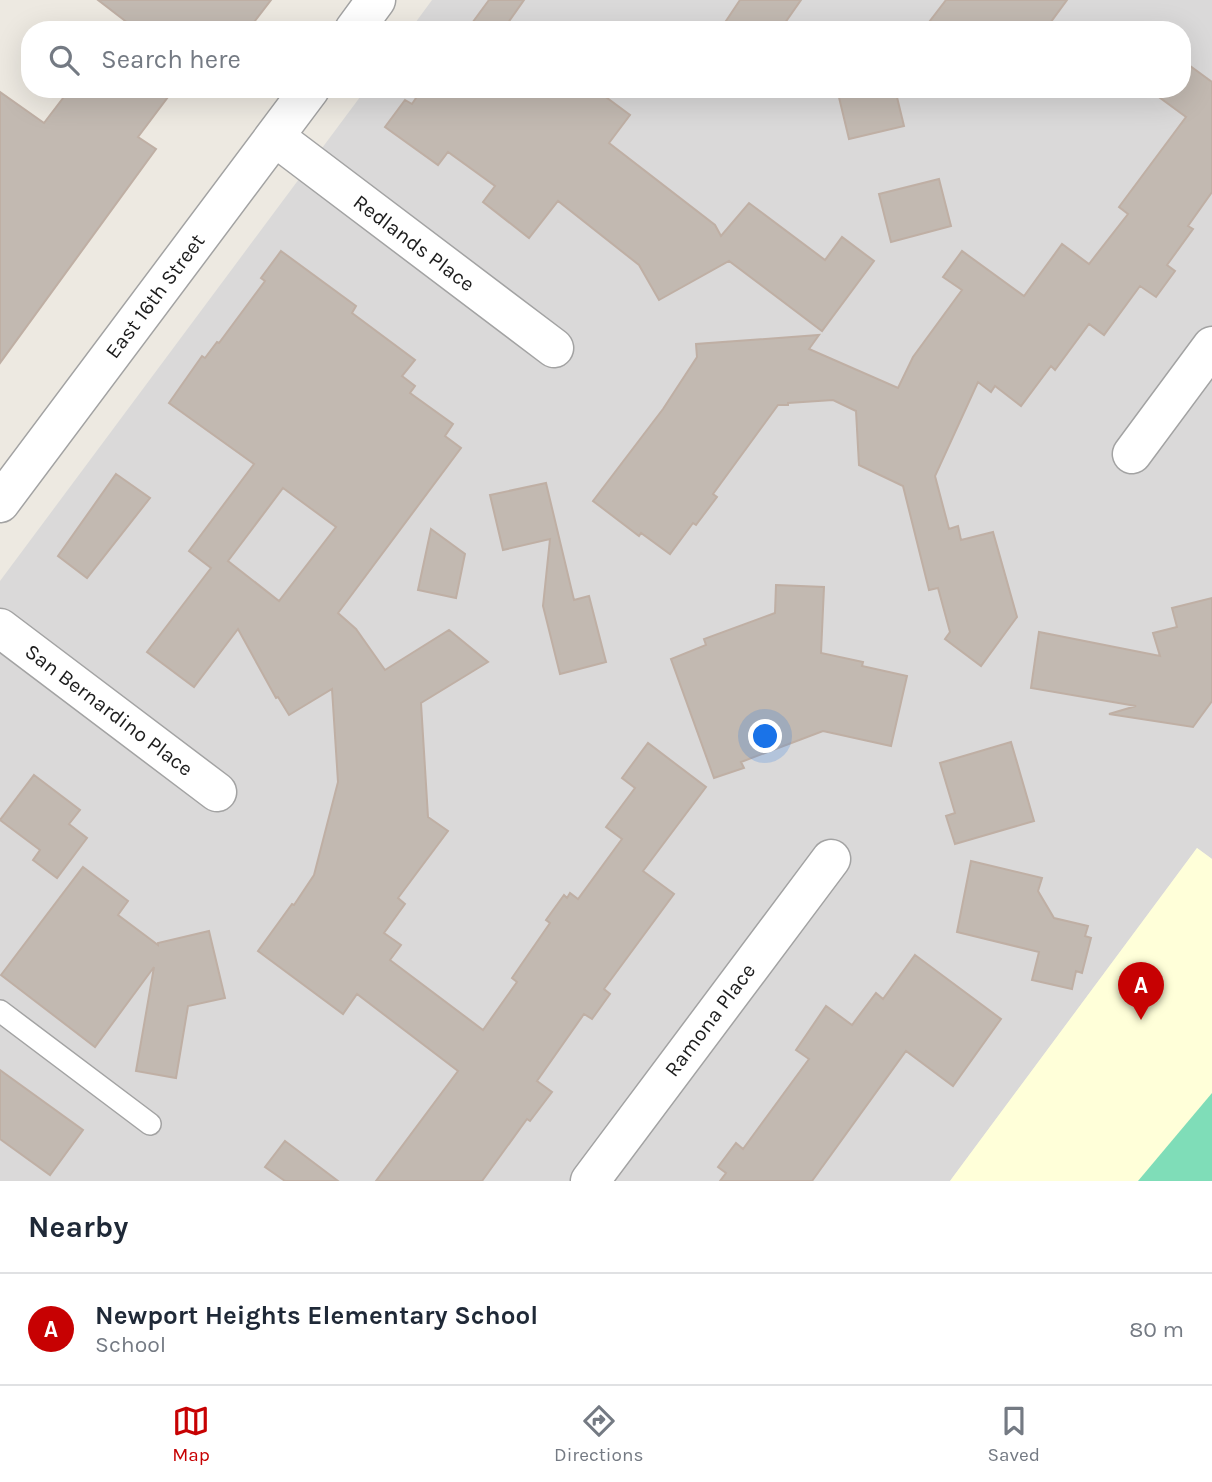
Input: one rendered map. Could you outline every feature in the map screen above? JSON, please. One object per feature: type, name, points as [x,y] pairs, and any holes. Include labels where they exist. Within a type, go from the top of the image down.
[{"type":"street","points":[[361,21],[376,0]]},
{"type":"street","name":"East 16th Street","points":[[0,503],[303,98]]},
{"type":"street","name":"Redlands Place","points":[[275,137],[554,348]]},
{"type":"street","points":[[1132,454],[1212,345]]},
{"type":"street","name":"San Bernardino Place","points":[[0,628],[217,792]]},
{"type":"street","name":"Ramona Place","points":[[590,1181],[831,859]]},
{"type":"lane","points":[[0,1011],[150,1124]]},
{"type":"shaded area","points":[[432,0],[1212,0],[1212,859],[1197,848],[950,1181],[0,1181],[0,581],[359,98],[1191,98],[1191,21],[417,21]]},
{"type":"shaded area","points":[[1197,848],[1212,859],[1212,1181],[950,1181]]},
{"type":"green space","points":[[1212,1093],[1212,1181],[1138,1181]]},
{"type":"building","points":[[98,0],[271,0],[255,21],[125,21]]},
{"type":"building","points":[[489,0],[524,0],[509,21],[474,21]]},
{"type":"building","points":[[740,0],[801,0],[786,21],[726,21]]},
{"type":"building","points":[[946,0],[1067,0],[1052,21],[930,21]]},
{"type":"building","points":[[1191,67],[1212,82],[1212,192],[1188,226],[1193,229],[1167,265],[1175,271],[1156,297],[1140,286],[1104,335],[1089,324],[1055,370],[1051,366],[1021,406],[995,386],[991,392],[978,382],[935,476],[949,529],[958,526],[961,540],[993,532],[1017,617],[981,666],[945,639],[950,632],[938,588],[929,590],[903,486],[859,465],[856,411],[833,400],[778,405],[713,494],[717,497],[670,554],[641,533],[639,536],[593,501],[663,409],[697,357],[696,344],[819,335],[809,349],[898,388],[913,357],[962,290],[943,277],[962,251],[1024,296],[1062,244],[1089,264],[1128,214],[1119,207],[1186,117],[1160,98],[1191,98]]},
{"type":"building","points":[[0,92],[44,123],[63,98],[167,98],[138,137],[156,149],[0,363]]},
{"type":"building","points":[[416,98],[607,98],[630,115],[609,143],[715,225],[721,236],[749,203],[825,260],[842,237],[874,261],[822,331],[729,261],[659,300],[639,265],[558,201],[529,238],[483,202],[495,186],[448,152],[438,165],[385,127],[405,100],[412,104]]},
{"type":"building","points":[[839,98],[897,98],[904,126],[849,139]]},
{"type":"building","points":[[939,179],[951,226],[891,242],[879,194]]},
{"type":"building","points":[[281,251],[356,306],[352,313],[415,360],[402,376],[415,386],[410,393],[453,424],[445,436],[461,448],[338,613],[356,629],[385,670],[449,630],[488,662],[421,703],[428,817],[448,831],[398,898],[405,904],[384,933],[401,945],[390,960],[483,1030],[517,982],[512,978],[550,923],[546,920],[564,895],[567,898],[570,893],[578,899],[622,839],[606,827],[635,788],[622,778],[648,743],[706,787],[643,871],[674,894],[604,989],[610,994],[592,1019],[584,1014],[537,1081],[552,1092],[530,1121],[527,1119],[482,1181],[376,1181],[458,1071],[357,994],[343,1014],[258,951],[314,875],[338,782],[332,689],[289,715],[278,697],[276,698],[238,629],[194,687],[147,652],[211,568],[189,551],[254,464],[169,403],[202,356],[205,358],[217,342],[219,343],[265,281],[261,278]],"holes":[[[283,488],[336,527],[279,601],[228,561]]]},
{"type":"building","points":[[116,474],[150,498],[87,578],[58,556]]},
{"type":"building","points":[[546,483],[574,600],[589,596],[606,662],[560,674],[543,606],[550,539],[503,550],[490,495]]},
{"type":"building","points":[[431,529],[465,554],[456,598],[418,590]]},
{"type":"building","points":[[776,585],[824,587],[821,653],[863,662],[862,666],[907,676],[891,746],[823,731],[741,762],[744,768],[714,778],[671,659],[706,645],[704,639],[775,613]]},
{"type":"building","points":[[1212,598],[1212,701],[1193,727],[1109,714],[1136,706],[1031,688],[1039,632],[1160,656],[1153,633],[1177,627],[1172,608]]},
{"type":"building","points":[[1011,742],[1034,821],[955,844],[946,816],[955,813],[940,763]]},
{"type":"building","points":[[34,775],[80,810],[69,824],[87,838],[57,878],[33,860],[40,850],[0,820]]},
{"type":"building","points":[[971,861],[1042,878],[1038,891],[1054,918],[1088,926],[1085,936],[1091,938],[1082,973],[1076,971],[1072,989],[1032,980],[1039,952],[957,932]]},
{"type":"building","points":[[83,867],[128,901],[118,915],[158,945],[209,931],[225,998],[188,1006],[176,1078],[136,1071],[154,967],[95,1047],[1,975]]},
{"type":"building","points":[[915,955],[1001,1019],[953,1086],[906,1051],[812,1181],[720,1181],[726,1173],[718,1167],[736,1143],[743,1149],[809,1059],[796,1050],[826,1006],[852,1025],[876,993],[883,999]]},
{"type":"building","points":[[0,1070],[83,1130],[50,1175],[0,1139]]},
{"type":"building","points":[[285,1141],[338,1181],[285,1181],[265,1167]]},
{"type":"place","name":"Newport Heights Elementary School","points":[[1141,1020]]}]
